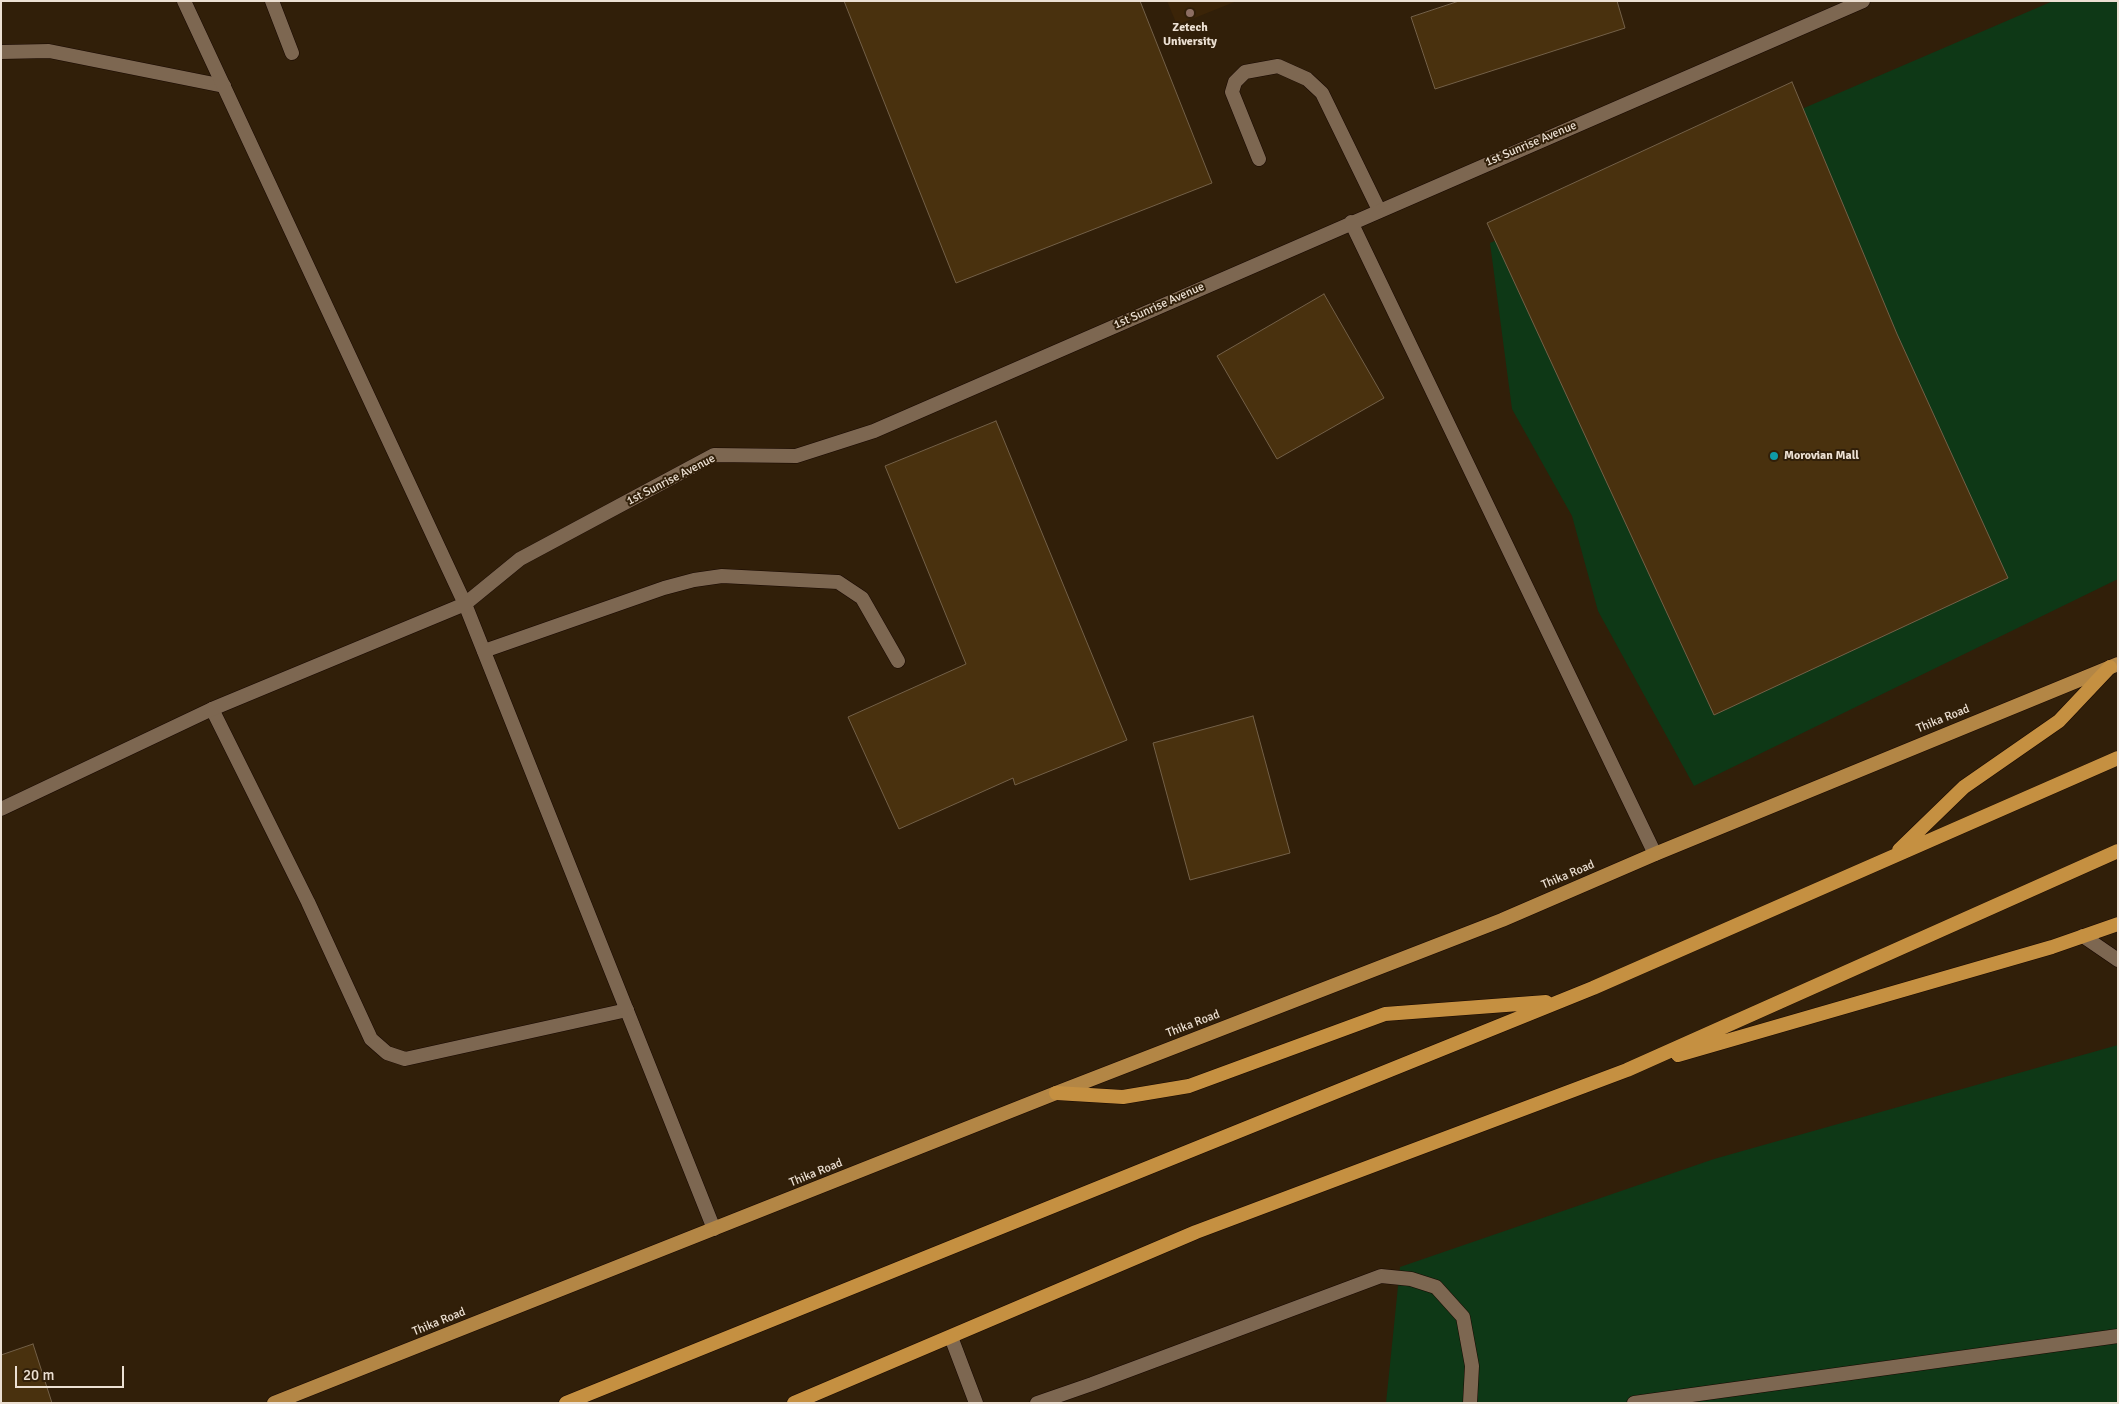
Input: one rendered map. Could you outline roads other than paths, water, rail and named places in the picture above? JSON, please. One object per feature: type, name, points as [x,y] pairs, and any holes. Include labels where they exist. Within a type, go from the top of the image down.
[{"type":"highway","points":[[1893,856],[1964,787],[2059,721],[2114,665]]},
{"type":"highway","points":[[566,1403],[1558,1002],[2118,758]]},
{"type":"highway","points":[[794,1403],[1196,1232],[1627,1070],[2118,851]]},
{"type":"highway","points":[[1627,1070],[2052,947],[2118,924]]},
{"type":"highway","points":[[1056,1094],[1123,1097],[1189,1086],[1385,1014],[1558,1002]]},
{"type":"main road","name":"Thika Road","points":[[274,1403],[1502,920],[1655,854],[2114,665]]},
{"type":"street","points":[[184,1],[466,604],[714,1229]]},
{"type":"street","points":[[272,1],[292,53]]},
{"type":"street","name":"1st Sunrise Avenue","points":[[1,809],[212,709],[466,604],[520,559],[714,455],[796,456],[874,431],[1863,1]]},
{"type":"street","points":[[1,52],[50,50],[224,86]]},
{"type":"street","points":[[1259,159],[1232,92],[1235,82],[1245,72],[1278,66],[1307,79],[1322,94],[1379,210]]},
{"type":"street","points":[[1351,222],[1655,854]]},
{"type":"street","points":[[484,651],[664,588],[694,580],[722,576],[838,582],[862,598],[898,661]]},
{"type":"street","points":[[212,709],[308,902],[370,1039],[387,1054],[405,1059],[627,1010]]},
{"type":"street","points":[[2083,936],[2118,960]]},
{"type":"street","points":[[1037,1403],[1381,1276],[1410,1279],[1436,1287],[1463,1318],[1472,1366],[1470,1403]]},
{"type":"street","points":[[1634,1403],[2118,1336]]},
{"type":"street","points":[[951,1337],[976,1403]]},
{"type":"place","name":"Zetech University","points":[[1190,13]]},
{"type":"place","name":"Morovian Mall","points":[[1774,456]]}]
